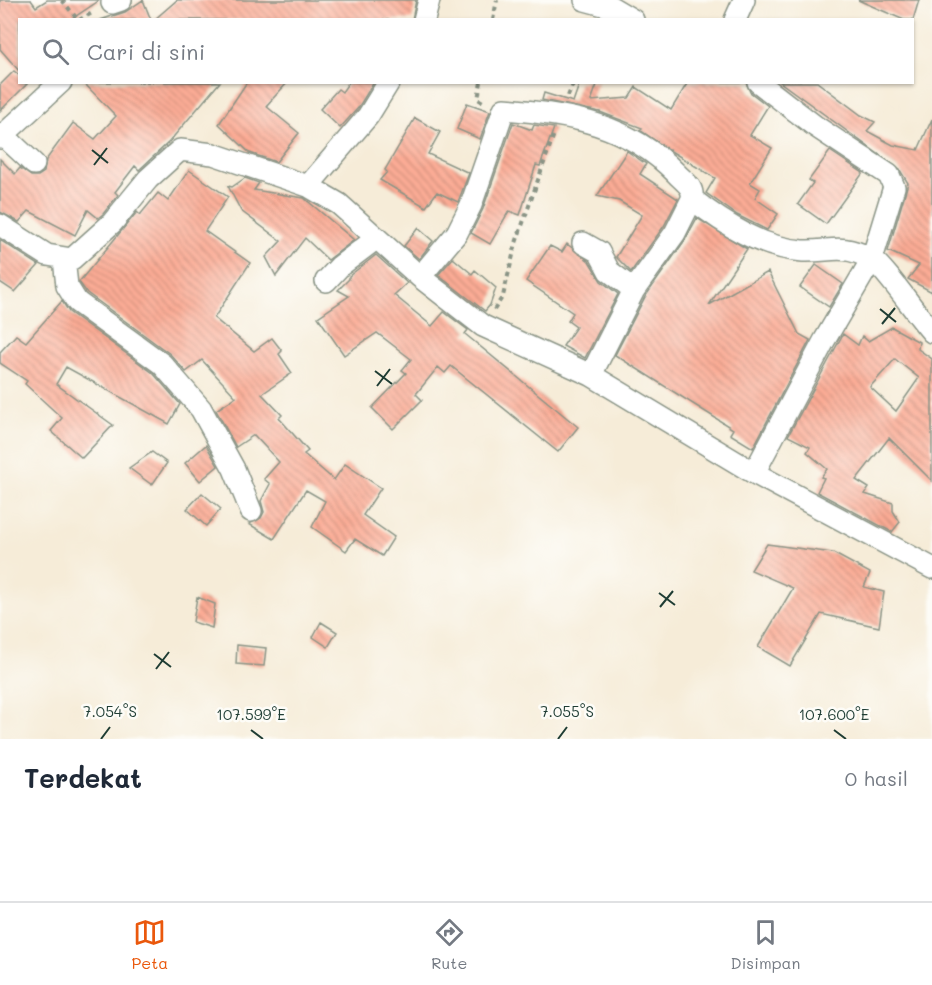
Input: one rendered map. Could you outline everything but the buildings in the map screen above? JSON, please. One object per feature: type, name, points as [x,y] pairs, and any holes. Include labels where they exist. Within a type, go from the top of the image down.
[{"type":"street","points":[[424,18],[429,0]]},
{"type":"street","points":[[585,0],[611,7],[630,18]]},
{"type":"street","points":[[736,18],[744,0]]},
{"type":"street","points":[[34,164],[2,137],[59,84]]},
{"type":"street","points":[[308,186],[368,116],[389,84]]},
{"type":"street","points":[[754,473],[824,341],[872,259],[894,187],[891,177],[815,126],[761,84]]},
{"type":"street","points":[[420,277],[457,233],[471,205],[504,109],[560,113],[622,133],[666,162],[689,185],[693,193],[675,233],[634,290],[591,375]]},
{"type":"street","points":[[0,225],[47,255],[72,259],[112,224],[148,179],[180,150],[213,154],[308,186],[339,204],[420,277],[483,326],[591,375],[754,473],[932,568]]},
{"type":"street","points":[[692,199],[741,232],[773,246],[804,251],[839,247],[872,259],[932,331]]},
{"type":"street","points":[[326,281],[340,266],[377,238]]},
{"type":"street","points":[[582,243],[599,252],[606,261],[609,272],[634,290]]},
{"type":"street","points":[[64,259],[67,286],[77,302],[162,364],[201,409],[234,469],[252,511]]},
{"type":"path","points":[[62,0],[76,18]]},
{"type":"path","points":[[493,18],[497,0]]},
{"type":"path","points":[[483,326],[503,296],[516,243],[560,113]]}]
